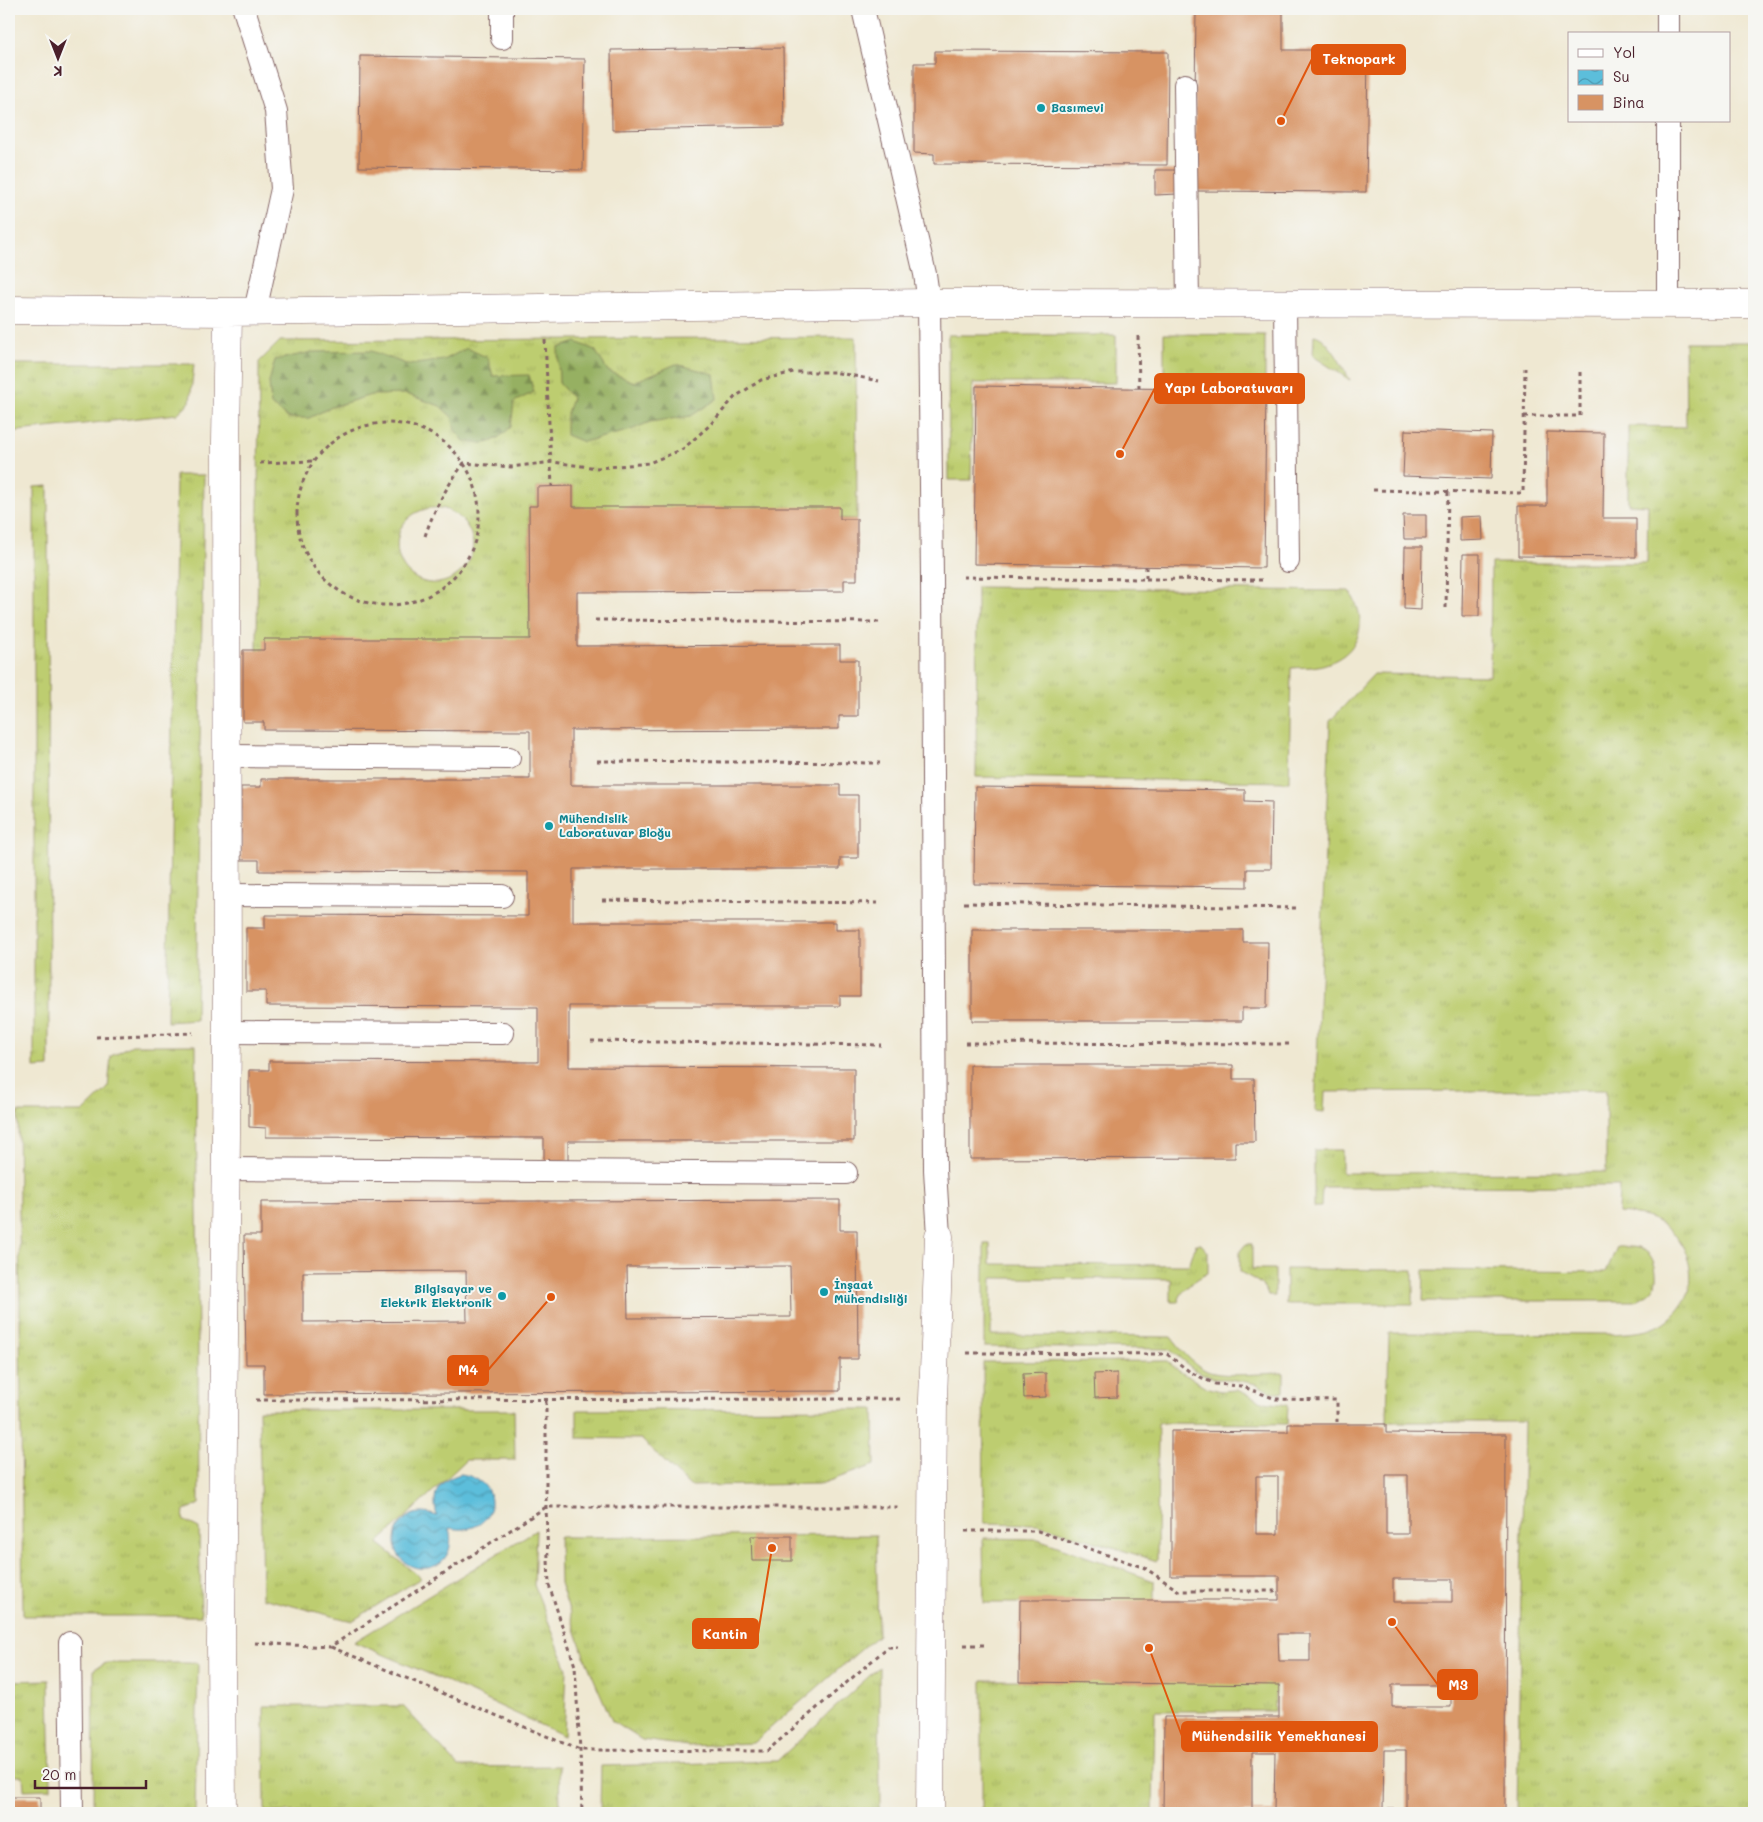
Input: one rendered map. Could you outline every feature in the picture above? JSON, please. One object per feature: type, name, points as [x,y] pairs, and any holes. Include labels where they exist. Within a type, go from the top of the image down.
[{"type":"street","points":[[9,310],[228,312],[928,303],[1754,304]]},
{"type":"street","points":[[222,1813],[221,1643],[227,1032],[226,464],[228,312]]},
{"type":"street","points":[[930,1813],[933,1399],[938,1236]]},
{"type":"lane","points":[[244,9],[276,111],[282,189],[255,311]]},
{"type":"lane","points":[[502,9],[502,38]]},
{"type":"lane","points":[[863,9],[925,274],[928,303],[932,577],[935,1170],[938,1236]]},
{"type":"lane","points":[[1668,9],[1668,32]]},
{"type":"lane","points":[[1185,85],[1188,303]]},
{"type":"lane","points":[[1668,122],[1668,303]]},
{"type":"lane","points":[[1285,303],[1288,561]]},
{"type":"lane","points":[[227,756],[509,758]]},
{"type":"lane","points":[[227,895],[502,896]]},
{"type":"lane","points":[[227,1032],[503,1033]]},
{"type":"lane","points":[[225,1168],[846,1174]]},
{"type":"lane","points":[[70,1644],[72,1813]]},
{"type":"path","points":[[1137,303],[1139,389]]},
{"type":"path","points":[[543,308],[552,486]]},
{"type":"path","points":[[1373,490],[1523,493],[1525,368]]},
{"type":"path","points":[[1524,416],[1580,416],[1580,370]]},
{"type":"path","points":[[464,463],[510,467],[552,462],[598,468],[649,464],[683,449],[710,425],[735,398],[761,380],[794,372],[834,372],[878,381]]},
{"type":"path","points":[[374,423],[400,423],[425,430],[447,444],[464,463],[476,486],[480,512],[477,538],[467,562],[450,581],[429,596],[402,605],[372,605],[345,596],[322,578],[306,555],[297,528],[297,499],[306,472],[314,461],[323,449],[347,432],[374,423]]},
{"type":"path","points":[[226,464],[314,461]]},
{"type":"path","points":[[425,536],[432,515],[450,481],[464,463]]},
{"type":"path","points":[[1446,608],[1448,491]]},
{"type":"path","points":[[932,577],[1288,580],[1288,561]]},
{"type":"path","points":[[1146,566],[1146,579]]},
{"type":"path","points":[[595,620],[880,622]]},
{"type":"path","points":[[597,761],[880,763]]},
{"type":"path","points":[[602,900],[881,903]]},
{"type":"path","points":[[976,903],[1297,908]]},
{"type":"path","points":[[96,1036],[190,1033]]},
{"type":"path","points":[[591,1042],[881,1044]]},
{"type":"path","points":[[974,1043],[1292,1044]]},
{"type":"path","points":[[934,1353],[1167,1354],[1190,1372],[1215,1384],[1241,1386],[1276,1399],[1337,1400],[1337,1422]]},
{"type":"path","points":[[223,1399],[933,1399]]},
{"type":"path","points":[[546,1400],[546,1506],[549,1585],[575,1666],[582,1813]]},
{"type":"path","points":[[330,1647],[546,1506],[932,1507]]},
{"type":"path","points":[[984,1531],[1038,1531],[1145,1568],[1178,1591],[1278,1591]]},
{"type":"path","points":[[221,1643],[330,1647],[580,1750],[767,1751],[888,1647],[932,1645]]},
{"type":"green space","points":[[1164,334],[1265,335],[1265,383],[1164,382]]},
{"type":"green space","points":[[948,335],[1116,335],[1116,383],[973,383],[971,480],[949,480]]},
{"type":"green space","points":[[1314,335],[1320,337],[1330,347],[1350,380],[1313,356]]},
{"type":"green space","points":[[856,337],[857,519],[573,507],[573,486],[537,487],[537,506],[529,506],[530,639],[257,650],[259,362],[280,341]],"holes":[[[432,508],[445,509],[459,517],[469,530],[473,545],[469,561],[458,574],[443,582],[427,583],[411,575],[405,569],[398,555],[397,547],[400,531],[411,516]]]},
{"type":"green space","points":[[576,342],[595,350],[608,371],[634,382],[676,364],[714,374],[717,399],[691,416],[650,422],[628,431],[583,442],[566,435],[566,416],[572,398],[559,383],[558,348]]},
{"type":"green space","points":[[1685,342],[1754,342],[1754,1813],[1517,1813],[1524,1422],[1387,1422],[1389,1333],[1611,1334],[1645,1330],[1662,1324],[1678,1311],[1686,1299],[1690,1287],[1690,1269],[1681,1243],[1669,1229],[1657,1221],[1646,1217],[1618,1213],[1619,1186],[1322,1187],[1321,1207],[1314,1207],[1314,1150],[1342,1150],[1342,1173],[1606,1172],[1606,1090],[1325,1092],[1324,1112],[1315,1111],[1330,721],[1374,674],[1490,676],[1491,563],[1647,563],[1648,505],[1628,504],[1628,426],[1686,427]]},
{"type":"green space","points":[[467,348],[488,358],[493,376],[529,375],[534,392],[514,402],[511,427],[500,437],[490,442],[464,441],[455,430],[452,417],[440,406],[406,394],[371,395],[332,407],[309,418],[288,418],[271,405],[269,382],[275,360],[312,352],[371,351],[409,365],[444,360]]},
{"type":"green space","points":[[9,364],[194,364],[190,402],[177,414],[9,432]]},
{"type":"green space","points":[[176,475],[204,475],[196,1020],[167,1022]]},
{"type":"green space","points":[[48,486],[49,1067],[34,1068],[34,487]]},
{"type":"green space","points":[[977,587],[1349,591],[1356,603],[1360,627],[1357,638],[1343,656],[1318,666],[1291,668],[1289,782],[976,777]]},
{"type":"green space","points":[[132,1045],[196,1045],[199,1504],[184,1511],[183,1520],[199,1528],[201,1616],[23,1616],[18,1112],[83,1112],[108,1088],[111,1056]]},
{"type":"green space","points":[[984,1244],[990,1244],[990,1264],[1189,1265],[1196,1244],[1201,1244],[1208,1252],[1208,1273],[1186,1289],[1178,1302],[1171,1302],[1171,1279],[992,1278],[991,1335],[1171,1337],[1192,1361],[1207,1371],[1233,1375],[1284,1373],[1284,1392],[1270,1392],[1257,1384],[1229,1379],[1216,1379],[1194,1370],[1169,1349],[984,1347]]},
{"type":"green space","points":[[1246,1244],[1252,1244],[1252,1269],[1275,1269],[1275,1296],[1268,1296],[1261,1284],[1240,1272],[1240,1251]]},
{"type":"green space","points":[[1617,1247],[1642,1249],[1654,1262],[1656,1278],[1654,1287],[1635,1301],[1423,1301],[1424,1270],[1606,1272]]},
{"type":"green space","points":[[1286,1269],[1413,1270],[1413,1304],[1286,1304]]},
{"type":"green space","points":[[1167,1361],[1179,1371],[1206,1387],[1221,1391],[1237,1390],[1264,1402],[1288,1405],[1287,1424],[1158,1423],[1157,1561],[1038,1524],[984,1523],[983,1362]]},
{"type":"green space","points":[[874,1409],[875,1465],[820,1484],[690,1486],[641,1439],[577,1438],[577,1410]]},
{"type":"green space","points":[[259,1410],[514,1410],[515,1460],[466,1460],[378,1543],[421,1578],[352,1621],[262,1598]]},
{"type":"green space","points":[[536,1530],[534,1585],[567,1669],[564,1736],[448,1682],[354,1642]]},
{"type":"green space","points":[[876,1535],[878,1635],[753,1743],[688,1746],[642,1740],[612,1721],[584,1656],[560,1583],[559,1537]]},
{"type":"green space","points":[[983,1538],[1038,1539],[1154,1581],[1154,1603],[984,1603]]},
{"type":"green space","points":[[106,1663],[198,1663],[195,1813],[93,1813],[94,1669]]},
{"type":"green space","points":[[879,1667],[880,1809],[600,1811],[601,1766],[777,1761]]},
{"type":"green space","points":[[49,1680],[51,1789],[24,1790],[23,1776],[9,1776],[9,1681]]},
{"type":"green space","points":[[982,1680],[1275,1681],[1275,1711],[1155,1711],[1153,1813],[982,1813]]},
{"type":"green space","points":[[264,1706],[403,1706],[459,1767],[559,1766],[560,1810],[265,1812]]},
{"type":"water","points":[[461,1474],[476,1479],[485,1487],[490,1497],[491,1507],[486,1517],[478,1525],[465,1529],[449,1528],[450,1544],[446,1556],[439,1564],[428,1568],[417,1568],[407,1564],[399,1556],[395,1544],[398,1527],[405,1519],[416,1513],[437,1516],[435,1501],[438,1489],[447,1480]]},
{"type":"building","points":[[1196,9],[1283,9],[1283,50],[1368,50],[1366,192],[1194,191]]},
{"type":"building","points":[[783,48],[784,127],[612,130],[611,50]]},
{"type":"building","name":"Basımevi","points":[[935,51],[1168,52],[1167,165],[934,164],[934,154],[914,153],[914,63],[935,63]]},
{"type":"building","points":[[360,56],[585,59],[583,170],[359,167]]},
{"type":"building","points":[[1155,170],[1178,170],[1178,194],[1155,195]]},
{"type":"building","points":[[976,386],[1266,390],[1264,568],[974,564]]},
{"type":"building","points":[[1405,430],[1492,433],[1491,479],[1403,476]]},
{"type":"building","points":[[1547,432],[1604,433],[1603,518],[1636,518],[1636,557],[1518,556],[1518,506],[1547,506]]},
{"type":"building","name":"Mühendislik Laboratuvar Bloğu","points":[[573,486],[573,507],[840,507],[840,519],[857,519],[857,580],[844,580],[844,591],[577,592],[577,646],[840,645],[840,660],[858,660],[858,716],[839,716],[839,729],[571,730],[571,785],[840,785],[840,795],[858,795],[858,858],[840,858],[840,869],[573,869],[573,922],[836,922],[836,930],[860,930],[860,996],[840,996],[840,1006],[569,1006],[569,1067],[854,1068],[854,1141],[568,1141],[568,1161],[544,1161],[544,1138],[266,1137],[266,1128],[249,1127],[249,1070],[269,1070],[269,1061],[538,1062],[538,1007],[266,1006],[266,991],[246,991],[246,928],[265,928],[265,915],[528,916],[528,872],[259,871],[259,860],[241,860],[241,787],[261,787],[261,779],[530,779],[530,731],[264,730],[264,722],[243,722],[243,650],[264,650],[264,639],[530,639],[529,506],[537,506],[537,487]]},
{"type":"building","points":[[1403,515],[1426,515],[1426,539],[1404,539]]},
{"type":"building","points":[[1482,516],[1483,540],[1460,541],[1460,517]]},
{"type":"building","points":[[1405,547],[1422,547],[1421,610],[1404,609]]},
{"type":"building","points":[[1463,554],[1480,554],[1479,616],[1462,616]]},
{"type":"building","points":[[975,787],[1245,790],[1245,801],[1272,802],[1271,869],[1247,869],[1247,887],[974,884]]},
{"type":"building","points":[[972,930],[1243,930],[1243,942],[1268,942],[1267,1008],[1242,1008],[1242,1021],[972,1021]]},
{"type":"building","points":[[970,1065],[1233,1065],[1233,1079],[1254,1079],[1255,1142],[1235,1142],[1235,1158],[970,1159]]},
{"type":"building","points":[[840,1200],[840,1230],[857,1230],[858,1359],[840,1359],[840,1391],[264,1394],[264,1364],[246,1364],[244,1235],[261,1235],[261,1202]],"holes":[[[790,1266],[791,1317],[628,1318],[627,1267]],[[466,1271],[467,1321],[303,1322],[303,1272]]]},
{"type":"building","points":[[1046,1373],[1046,1397],[1024,1398],[1023,1374]]},
{"type":"building","points":[[1117,1373],[1117,1397],[1095,1398],[1094,1374]]},
{"type":"building","points":[[1288,1424],[1386,1424],[1386,1433],[1506,1434],[1505,1813],[1163,1813],[1164,1717],[1279,1717],[1279,1685],[1019,1682],[1020,1600],[1279,1600],[1279,1576],[1171,1576],[1171,1431],[1288,1432]],"holes":[[[1386,1475],[1408,1475],[1408,1534],[1386,1534]],[[1256,1476],[1278,1476],[1278,1534],[1256,1534]],[[1393,1579],[1452,1579],[1452,1602],[1393,1602]],[[1278,1634],[1310,1634],[1310,1661],[1279,1661]],[[1392,1685],[1451,1685],[1451,1707],[1392,1707]],[[1384,1750],[1406,1750],[1406,1809],[1383,1809]],[[1252,1752],[1275,1752],[1274,1811],[1252,1811]]]},
{"type":"building","points":[[751,1536],[792,1536],[792,1561],[752,1561]]},
{"type":"building","points":[[9,1797],[40,1797],[40,1813],[9,1813]]},
{"type":"place","name":"Basımevi","points":[[1041,108]]},
{"type":"place","name":"Teknopark","points":[[1281,121]]},
{"type":"place","name":"Yapı Laboratuvarı","points":[[1120,454]]},
{"type":"place","name":"Mühendislik Laboratuvar Bloğu","points":[[549,826]]},
{"type":"place","name":"İnşaat Mühendisliği","points":[[824,1292]]},
{"type":"place","name":"Bilgisayar ve Elektrik Elektronik","points":[[502,1296]]},
{"type":"place","name":"M4","points":[[551,1297]]},
{"type":"place","name":"Kantin","points":[[772,1548]]},
{"type":"place","name":"M3","points":[[1392,1622]]},
{"type":"place","name":"Mühendsilik Yemekhanesi","points":[[1149,1648]]}]
